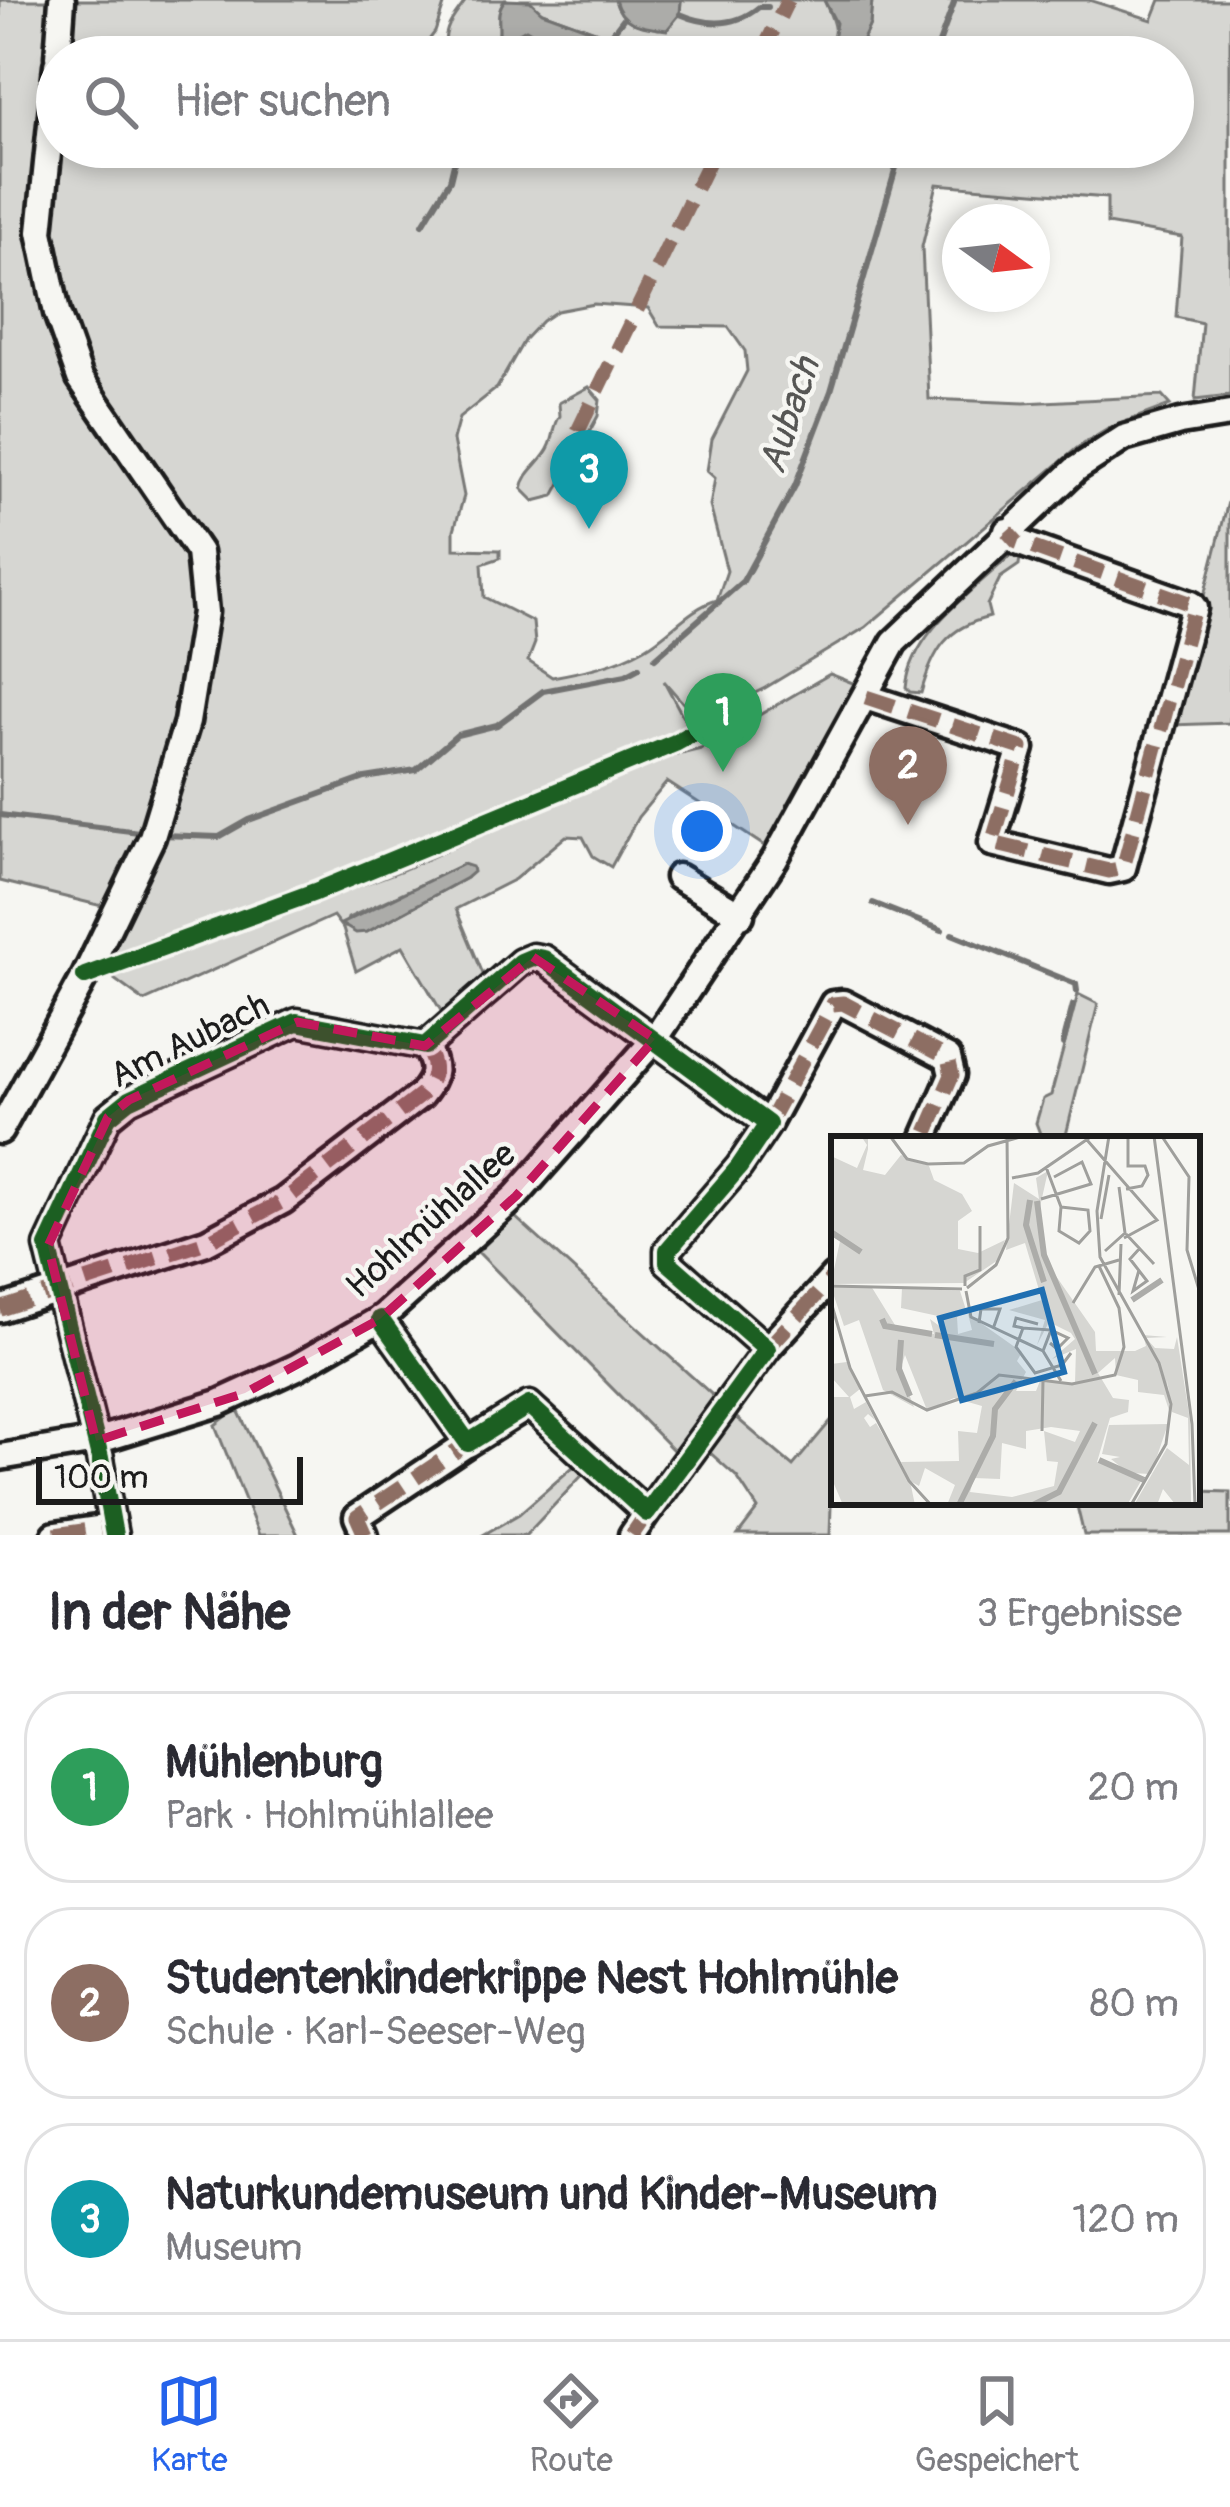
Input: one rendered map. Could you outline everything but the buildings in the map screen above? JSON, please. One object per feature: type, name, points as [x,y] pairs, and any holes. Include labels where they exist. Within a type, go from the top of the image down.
[{"type":"street","points":[[59,36],[62,0]]},
{"type":"street","points":[[0,1131],[85,976],[152,837],[187,722],[205,612],[199,551],[80,378],[57,314],[40,232],[46,168]]},
{"type":"street","name":"Hohlmühlallee","points":[[0,1457],[96,1441],[244,1393],[380,1319],[516,1196],[655,1040],[741,915],[894,643],[1076,469],[1124,438],[1230,414]]},
{"type":"street","points":[[866,697],[1021,748],[992,843],[1109,871],[1123,868],[1194,608],[1017,542],[1007,531]]},
{"type":"street","points":[[678,878],[741,915]]},
{"type":"street","points":[[0,1309],[206,1242],[283,1201],[422,1095],[434,1079],[436,1064],[425,1046],[521,962],[533,957],[544,959],[768,1124]]},
{"type":"street","points":[[767,1349],[668,1262],[668,1250],[739,1167],[768,1124],[833,1004],[842,1003],[948,1058],[952,1075],[925,1136]]},
{"type":"street","name":"Am Aubach","points":[[112,1531],[96,1441],[48,1246],[108,1117],[129,1100],[297,1022],[425,1046]]},
{"type":"street","points":[[365,1535],[357,1517],[530,1405],[639,1524],[767,1349],[831,1279]]},
{"type":"street","points":[[380,1319],[468,1443]]},
{"type":"street","points":[[55,1535],[112,1531]]},
{"type":"highlighted area","points":[[533,957],[655,1039],[516,1196],[380,1319],[245,1393],[96,1441],[48,1246],[108,1117],[129,1100],[297,1022],[425,1046]]},
{"type":"shaded area","points":[[0,0],[54,0],[51,36],[36,36],[36,168],[40,168],[35,233],[78,397],[193,553],[200,612],[178,720],[145,827],[102,906],[0,881]]},
{"type":"shaded area","points":[[62,0],[444,0],[432,36],[59,36]]},
{"type":"shaded area","points":[[466,0],[505,0],[499,11],[498,36],[446,36]]},
{"type":"shaded area","points":[[505,0],[530,1],[542,12],[604,36],[532,36],[526,29],[519,36],[498,36],[499,11]]},
{"type":"shaded area","points":[[524,0],[615,0],[626,19],[659,29],[680,15],[681,0],[824,0],[834,36],[604,36]]},
{"type":"shaded area","points":[[615,0],[681,0],[680,14],[667,30],[641,26],[623,15]]},
{"type":"shaded area","points":[[824,0],[872,0],[865,36],[834,36],[836,23]]},
{"type":"shaded area","points":[[872,0],[1089,0],[1152,20],[1160,0],[1230,0],[1230,396],[1195,400],[1202,323],[1176,317],[1182,237],[1107,224],[1107,198],[937,184],[922,247],[929,399],[1024,403],[1162,396],[1170,405],[1111,427],[1077,448],[866,627],[765,688],[711,715],[683,703],[664,681],[689,728],[236,915],[241,930],[402,870],[644,763],[701,749],[830,674],[858,685],[766,847],[667,782],[638,817],[611,867],[593,856],[583,837],[566,836],[515,879],[456,909],[486,981],[444,1016],[403,946],[356,971],[343,929],[333,916],[144,1001],[114,979],[112,939],[187,722],[199,551],[80,378],[40,232],[53,168],[1194,168],[1194,36],[865,36]],"holes":[[[594,304],[648,308],[659,326],[728,327],[745,351],[747,371],[712,439],[707,471],[715,478],[710,506],[727,571],[717,600],[697,609],[645,648],[611,663],[552,677],[528,661],[535,643],[533,622],[484,597],[482,564],[500,558],[500,550],[454,549],[464,496],[453,440],[459,418],[497,388],[525,339],[542,321],[557,311]],[[463,865],[466,878],[367,932],[345,927],[348,918]]]},
{"type":"shaded area","points":[[589,387],[600,400],[598,416],[554,496],[534,501],[522,489],[550,445],[560,416],[559,403]]},
{"type":"shaded area","points":[[1230,494],[1230,723],[1171,725]]},
{"type":"shaded area","points":[[1011,555],[1020,557],[1019,565],[1000,578],[987,605],[990,617],[952,634],[931,664],[921,693],[910,692],[906,688],[910,668],[931,631]]},
{"type":"shaded area","points":[[463,864],[472,867],[466,878],[367,932],[356,933],[341,924]]},
{"type":"shaded area","points":[[1078,994],[1098,1004],[1066,1136],[1041,1136],[1036,1123],[1043,1099],[1051,1095]]},
{"type":"shaded area","points":[[514,1216],[721,1403],[678,1455],[478,1252]]},
{"type":"shaded area","points":[[237,1408],[298,1535],[259,1535],[215,1425]]},
{"type":"shaded area","points":[[732,1414],[793,1466],[831,1421],[830,1535],[738,1535],[758,1509],[737,1477],[706,1449]]},
{"type":"shaded area","points":[[582,1459],[590,1467],[526,1535],[483,1535],[519,1514]]},
{"type":"shaded area","points":[[1200,1491],[1230,1492],[1230,1535],[1084,1535],[1077,1505],[1200,1505]]},
{"type":"waterway","name":"Aubach","points":[[942,36],[955,0]]},
{"type":"waterway","points":[[680,14],[721,23],[768,7]]},
{"type":"waterway","points":[[610,36],[623,19]]},
{"type":"waterway","points":[[423,224],[453,168]]},
{"type":"waterway","name":"Aubach","points":[[655,658],[743,581],[795,486],[831,391],[896,168]]},
{"type":"waterway","name":"Aubach","points":[[161,835],[219,837],[249,820],[365,778],[416,770],[457,735],[497,725],[543,691],[626,675],[639,668]]},
{"type":"waterway","name":"Aubach","points":[[0,815],[139,832]]},
{"type":"waterway","points":[[873,903],[942,930]]},
{"type":"waterway","points":[[952,934],[1076,984],[1077,991]]},
{"type":"waterway","points":[[1063,1044],[1073,1005]]},
{"type":"marked path","points":[[770,36],[788,0]]},
{"type":"marked path","points":[[578,431],[706,168]]},
{"type":"marked path","points":[[866,697],[1021,748],[992,843],[1109,871],[1123,868],[1194,608],[1017,542],[1007,531]]},
{"type":"marked path","points":[[768,1124],[833,1004],[843,1003],[948,1058],[952,1075],[925,1136]]},
{"type":"marked path","points":[[0,1309],[206,1242],[283,1201],[421,1095],[434,1071],[425,1046]]},
{"type":"marked path","points":[[767,1349],[831,1279]]},
{"type":"marked path","points":[[365,1535],[357,1517],[468,1443]]},
{"type":"marked path","points":[[632,1535],[647,1513]]},
{"type":"marked path","points":[[55,1535],[110,1527]]},
{"type":"cycle path","points":[[85,976],[315,892],[675,743],[715,721]]},
{"type":"cycle path","points":[[114,1535],[48,1246],[108,1117],[129,1100],[297,1022],[425,1046],[521,962],[533,957],[544,959],[768,1124],[739,1167],[668,1250],[668,1262],[767,1349],[647,1513],[529,1405],[468,1443],[380,1319]]},
{"type":"place","name":"Naturkundemuseum und Kinder-Museum","points":[[589,529]]},
{"type":"place","name":"Mühlenburg","points":[[723,772]]},
{"type":"place","name":"Studentenkinderkrippe Nest Hohlmühle","points":[[908,825]]}]
